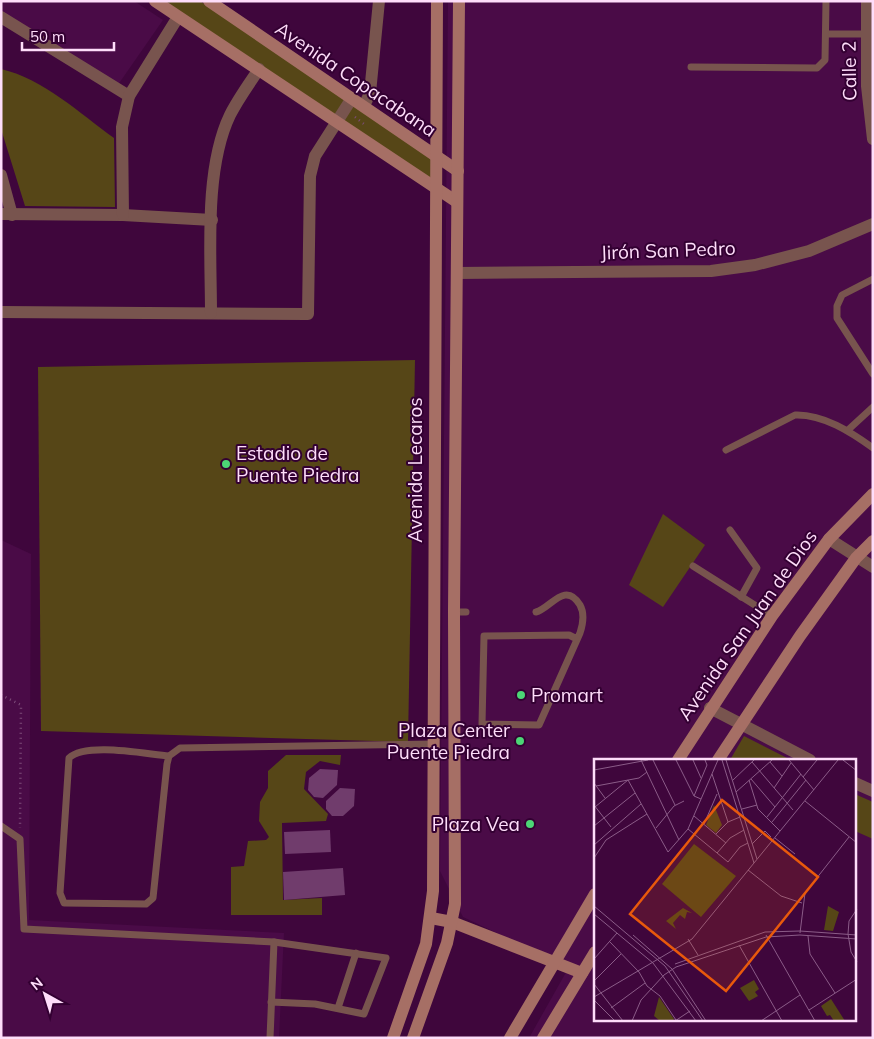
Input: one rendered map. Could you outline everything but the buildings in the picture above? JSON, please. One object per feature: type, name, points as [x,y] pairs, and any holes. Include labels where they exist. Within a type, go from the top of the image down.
[{"type":"main road","points":[[155,1],[457,202]]},
{"type":"main road","name":"Avenida Copacabana","points":[[208,1],[458,171]]},
{"type":"main road","name":"Avenida Lecaros","points":[[392,1038],[426,944],[431,918],[437,1]]},
{"type":"main road","name":"Avenida Lecaros","points":[[413,1038],[444,952],[455,904],[460,612],[457,273],[459,1]]},
{"type":"main road","name":"Avenida San Juan de Dios","points":[[679,759],[710,708],[772,616],[829,539],[873,494]]},
{"type":"main road","points":[[719,759],[856,558],[873,541]]},
{"type":"main road","points":[[510,1038],[553,961],[594,896]]},
{"type":"main road","points":[[431,918],[452,922],[582,973]]},
{"type":"main road","points":[[543,1038],[594,954]]},
{"type":"street","points":[[364,106],[370,93],[378,1]]},
{"type":"street","name":"Calle 2","points":[[867,1],[867,86],[873,140]]},
{"type":"street","points":[[1,17],[129,96]]},
{"type":"street","points":[[123,215],[122,127],[129,96],[178,17]]},
{"type":"street","points":[[211,313],[214,176],[220,143],[230,115],[259,69]]},
{"type":"street","points":[[1,312],[308,314],[310,176],[315,156],[352,98]]},
{"type":"street","points":[[1,176],[7,215],[123,215],[212,220]]},
{"type":"street","name":"Jirón San Pedro","points":[[457,273],[711,271],[754,265],[809,251],[873,224]]},
{"type":"street","points":[[829,539],[856,558],[873,567]]},
{"type":"street","points":[[710,708],[808,759]]},
{"type":"street","points":[[856,784],[873,791]]},
{"type":"lane","points":[[691,67],[817,68],[825,60],[826,1]]},
{"type":"lane","points":[[826,34],[867,34]]},
{"type":"lane","points":[[873,279],[842,296],[837,318],[873,374]]},
{"type":"lane","points":[[848,430],[873,407]]},
{"type":"lane","points":[[726,450],[795,415],[804,415],[848,430],[873,448]]},
{"type":"lane","points":[[730,530],[757,568],[741,596]]},
{"type":"lane","points":[[693,566],[772,616]]},
{"type":"lane","points":[[536,612],[542,610],[556,597],[569,596],[581,608],[583,618],[579,636],[539,725],[482,724],[484,636],[579,636]]},
{"type":"lane","points":[[169,756],[154,898],[146,904],[64,903],[60,893],[69,758],[74,753],[90,750],[169,756],[180,748],[432,744]]},
{"type":"lane","points":[[1,826],[20,839],[24,929],[274,942],[386,958],[364,1014],[338,1008],[271,1002]]},
{"type":"lane","points":[[270,1038],[274,942]]},
{"type":"lane","points":[[338,1008],[356,954]]},
{"type":"path","points":[[1,695],[21,705],[20,839]]},
{"type":"shaded area","points":[[1,1],[134,1],[163,20],[113,92],[1,19]]},
{"type":"shaded area","points":[[165,1],[200,1],[348,99],[337,117]]},
{"type":"shaded area","points":[[448,1],[873,1],[873,1038],[529,1038],[569,967],[463,917],[440,871]]},
{"type":"shaded area","points":[[1,69],[32,80],[114,138],[115,207],[25,206],[1,129]]},
{"type":"shaded area","points":[[353,101],[434,159],[434,185],[341,120]]},
{"type":"shaded area","name":"Estadio de Puente Piedra","points":[[415,360],[408,742],[41,731],[38,367]]},
{"type":"shaded area","points":[[663,514],[705,545],[663,607],[629,585]]},
{"type":"shaded area","points":[[1,540],[31,554],[29,920],[284,933],[279,1038],[1,1038]]},
{"type":"shaded area","points":[[744,736],[789,759],[731,759]]},
{"type":"shaded area","points":[[286,755],[341,755],[340,765],[320,761],[306,772],[304,789],[328,814],[326,821],[282,823],[283,900],[322,898],[322,915],[231,915],[231,867],[244,866],[248,841],[266,840],[269,837],[259,821],[260,802],[268,788],[268,771]]},
{"type":"shaded area","points":[[320,769],[338,770],[337,785],[323,798],[314,797],[308,790],[309,778]]},
{"type":"shaded area","points":[[340,788],[355,789],[354,806],[343,816],[332,816],[326,809],[326,801]]},
{"type":"shaded area","points":[[856,796],[873,802],[873,839],[856,831]]},
{"type":"shaded area","points":[[330,830],[331,852],[285,854],[284,832]]},
{"type":"shaded area","points":[[343,868],[345,895],[284,900],[283,872]]},
{"type":"place","name":"Estadio de Puente Piedra","points":[[226,464]]},
{"type":"place","name":"Promart","points":[[521,695]]},
{"type":"place","name":"Plaza Center Puente Piedra","points":[[520,741]]},
{"type":"place","name":"Plaza Vea","points":[[530,824]]}]
